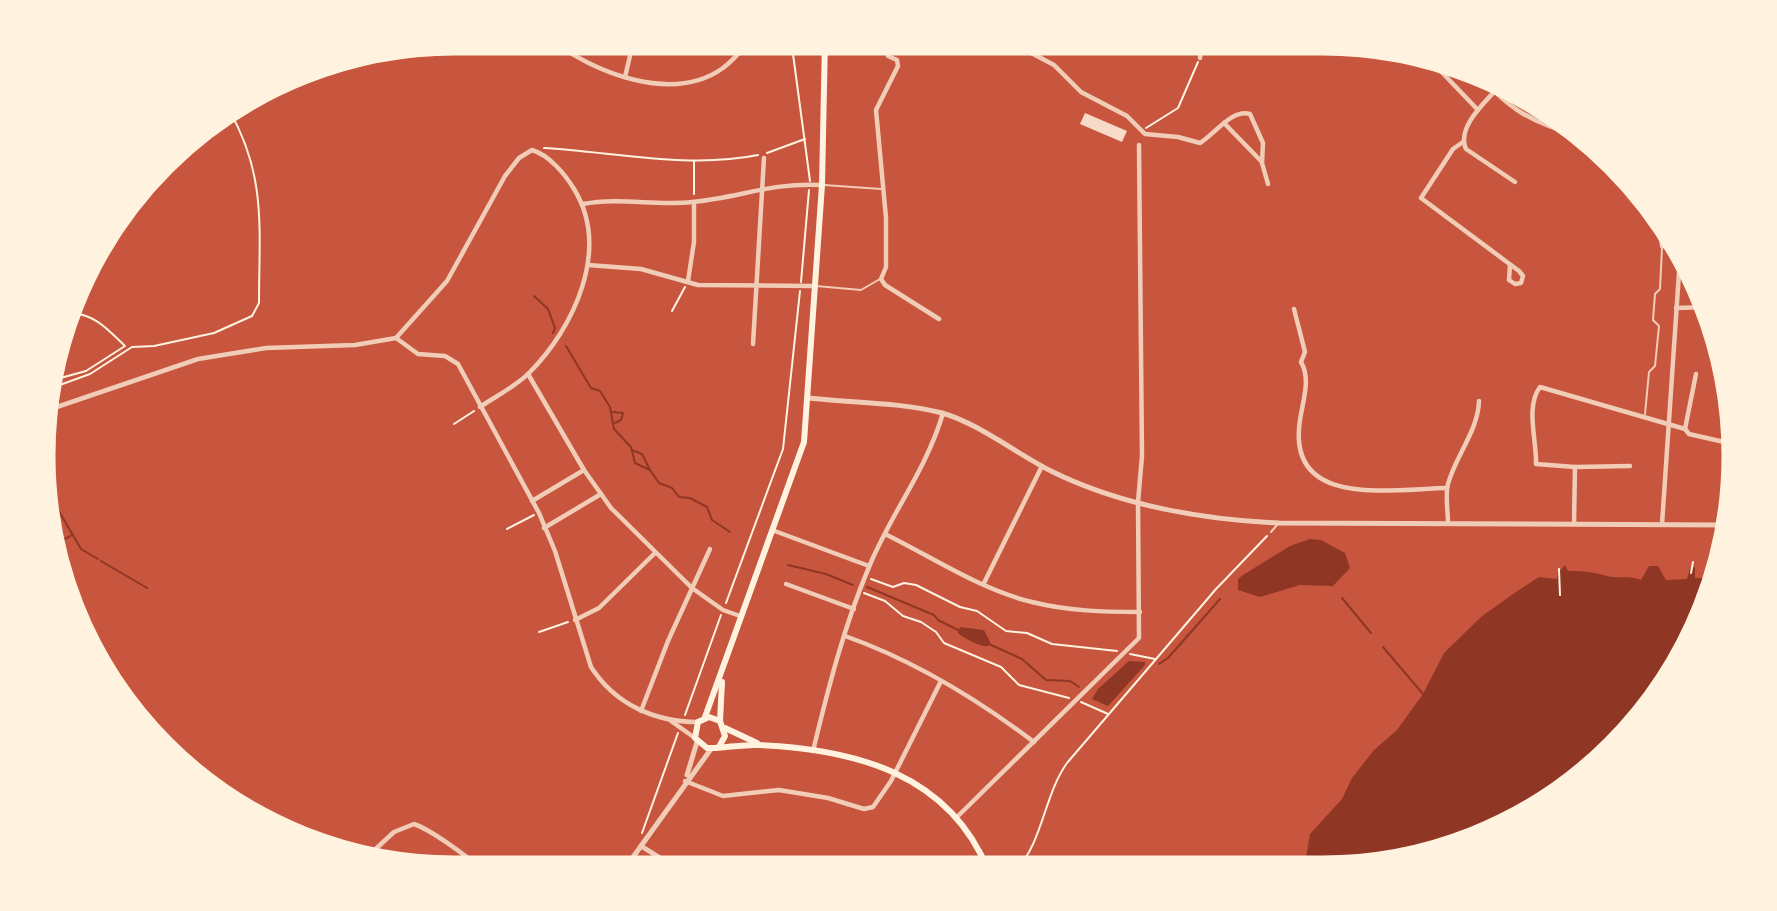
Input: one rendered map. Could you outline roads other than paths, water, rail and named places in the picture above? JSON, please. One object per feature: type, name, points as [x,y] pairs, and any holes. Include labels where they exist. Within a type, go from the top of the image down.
[{"type":"main road","points":[[825,51],[822,185],[804,442],[705,718],[698,722],[696,740],[711,748],[720,745],[762,745],[853,758],[895,772],[928,789],[957,817],[979,847],[984,860]]},
{"type":"main road","points":[[724,666],[720,721],[725,728],[762,745]]},
{"type":"main road","points":[[705,718],[720,721]]},
{"type":"main road","points":[[720,745],[725,736],[725,728]]},
{"type":"street","points":[[569,51],[625,77],[664,83],[704,79],[734,60],[740,51]]},
{"type":"street","points":[[625,77],[631,51]]},
{"type":"street","points":[[890,51],[888,56],[897,60],[898,66],[876,110],[884,189],[886,267],[881,279],[885,285],[939,319]]},
{"type":"street","points":[[1028,51],[1054,65],[1081,92],[1127,116],[1140,129],[1151,135],[1178,137],[1200,143],[1224,123],[1244,112],[1250,114],[1263,143],[1262,163],[1268,184]]},
{"type":"street","points":[[1200,58],[1201,51]]},
{"type":"street","points":[[1438,68],[1478,110]]},
{"type":"street","points":[[1490,88],[1531,120],[1562,130]]},
{"type":"street","points":[[1494,92],[1478,110],[1463,135],[1463,142],[1466,149],[1515,182]]},
{"type":"street","points":[[1224,123],[1262,163]]},
{"type":"street","points":[[1463,142],[1453,149],[1421,198],[1510,265]]},
{"type":"street","points":[[957,817],[1139,638],[1138,502],[1142,456],[1139,145]]},
{"type":"street","points":[[54,408],[198,359],[266,348],[355,345],[396,338],[447,281],[506,176],[519,158],[532,150],[541,153],[561,172],[583,204],[588,265],[580,295],[568,321],[528,374],[480,407]]},
{"type":"street","points":[[753,344],[764,158]]},
{"type":"street","points":[[583,204],[607,199],[694,202],[764,187],[822,185]]},
{"type":"street","points":[[688,281],[695,242],[694,202]]},
{"type":"street","points":[[1661,236],[1662,246],[1668,246]]},
{"type":"street","points":[[588,265],[641,269],[698,285],[758,283],[815,286]]},
{"type":"street","points":[[1662,524],[1679,266]]},
{"type":"street","points":[[1676,308],[1698,307]]},
{"type":"street","points":[[1294,309],[1304,352],[1301,362],[1307,373],[1298,431],[1299,445],[1310,470],[1318,479],[1341,488],[1447,488]]},
{"type":"street","points":[[396,338],[418,354],[452,358],[538,513],[591,667],[613,694],[641,711],[681,725],[696,740],[685,781]]},
{"type":"street","points":[[528,374],[601,494],[655,553],[692,588],[723,610],[740,616]]},
{"type":"street","points":[[1685,429],[1696,374]]},
{"type":"street","points":[[1630,466],[1575,467],[1536,464],[1536,448],[1532,435],[1536,393],[1540,387],[1685,429],[1689,434],[1725,442]]},
{"type":"street","points":[[809,398],[943,413],[1042,466],[1082,484],[1138,502],[1219,519],[1279,523],[1720,524]]},
{"type":"street","points":[[1448,523],[1447,488],[1458,457],[1474,427],[1479,401]]},
{"type":"street","points":[[813,752],[822,705],[869,566],[928,458],[943,413]]},
{"type":"street","points":[[984,583],[1042,466]]},
{"type":"street","points":[[1574,524],[1575,467]]},
{"type":"street","points":[[532,501],[584,470]]},
{"type":"street","points":[[544,528],[601,494]]},
{"type":"street","points":[[771,530],[869,566]]},
{"type":"street","points":[[885,534],[984,583],[1030,602],[1067,609],[1140,612]]},
{"type":"street","points":[[641,711],[710,550]]},
{"type":"street","points":[[575,620],[599,608],[655,553]]},
{"type":"street","points":[[786,584],[854,609]]},
{"type":"street","points":[[845,636],[889,653],[941,681],[1000,716],[1034,742]]},
{"type":"street","points":[[685,781],[723,796],[779,790],[828,798],[864,809],[873,807],[895,772],[941,681]]},
{"type":"street","points":[[681,725],[698,722]]},
{"type":"street","points":[[631,860],[711,748]]},
{"type":"street","points":[[373,851],[394,832],[414,824],[441,838],[470,860]]},
{"type":"street","points":[[641,846],[663,860]]},
{"type":"lane","points":[[822,185],[884,189]]},
{"type":"lane","points":[[1644,419],[1649,372],[1655,366],[1659,326],[1653,320],[1655,294],[1660,289],[1662,246]]},
{"type":"lane","points":[[815,286],[861,290],[881,279]]},
{"type":"lane","points":[[1271,533],[1279,523]]},
{"type":"waterway","points":[[534,296],[548,309],[555,328],[553,333]]},
{"type":"waterway","points":[[566,346],[591,388],[600,391],[610,407],[614,429],[631,447],[635,463],[650,470],[659,483],[672,488],[679,497],[690,498],[707,507],[712,520],[730,532]]},
{"type":"waterway","points":[[613,412],[623,413],[621,420],[615,423]]},
{"type":"waterway","points":[[632,450],[642,454],[650,470]]},
{"type":"waterway","points":[[54,502],[81,549],[98,559]]},
{"type":"waterway","points":[[61,542],[72,535]]},
{"type":"waterway","points":[[101,561],[147,588]]},
{"type":"waterway","points":[[788,565],[826,574],[853,585]]},
{"type":"waterway","points":[[867,587],[934,615],[938,620],[958,630]]},
{"type":"waterway","points":[[1342,598],[1371,633]]},
{"type":"waterway","points":[[1159,664],[1168,658],[1220,599]]},
{"type":"waterway","points":[[989,644],[1022,659],[1046,680],[1070,681],[1079,687]]},
{"type":"waterway","points":[[1383,647],[1423,694]]}]
